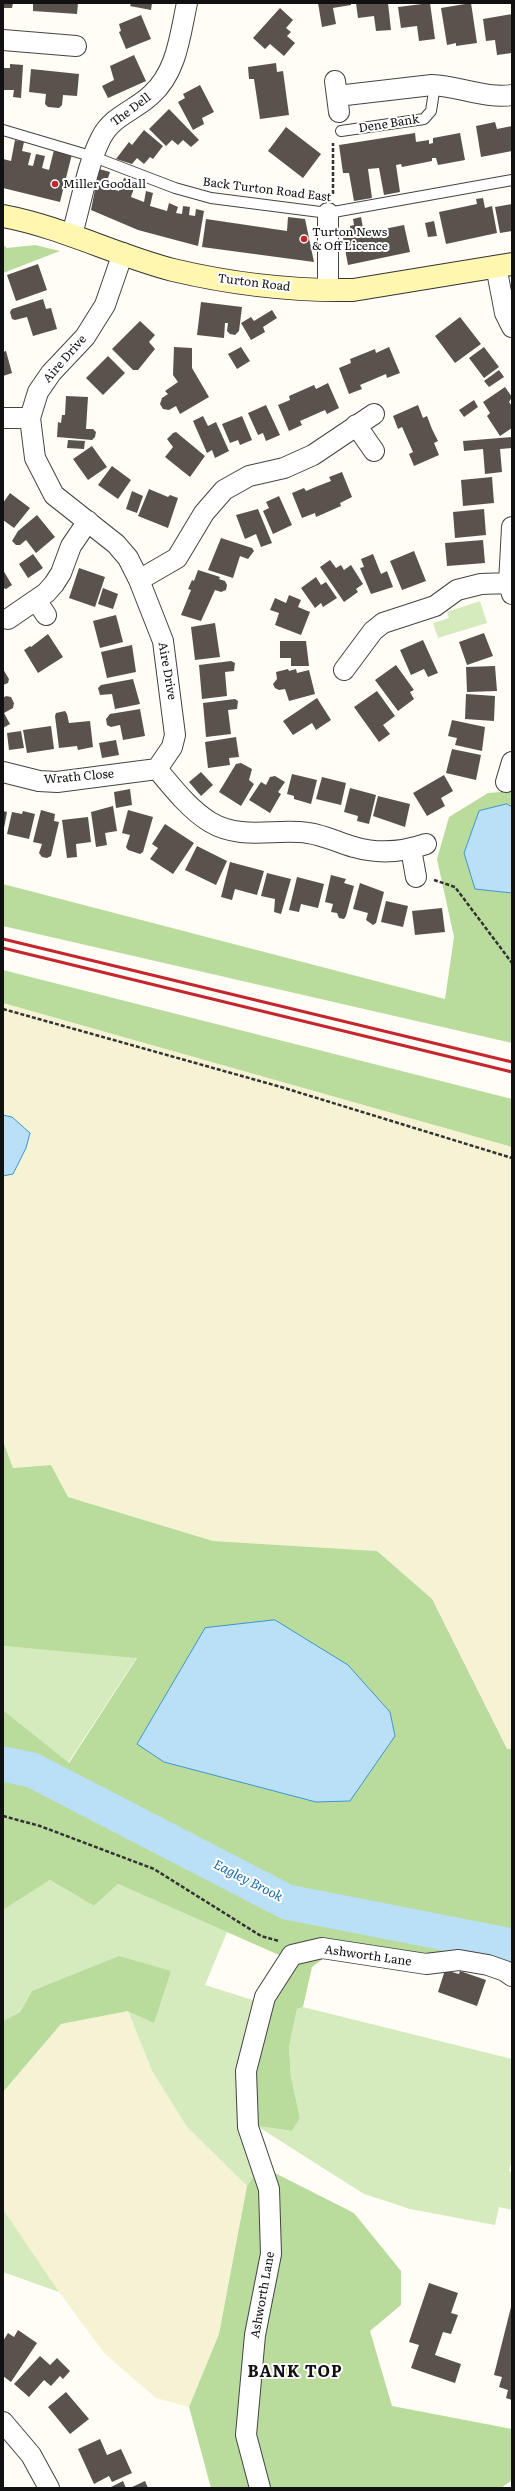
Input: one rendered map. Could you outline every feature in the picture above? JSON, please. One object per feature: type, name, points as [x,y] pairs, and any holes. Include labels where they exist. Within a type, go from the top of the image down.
[{"type":"main road","name":"Turton Road","points":[[3,216],[72,234],[173,270],[250,284],[328,290],[372,288],[504,265]]},
{"type":"street","name":"The Dell","points":[[72,234],[94,157],[101,138],[108,126],[126,111],[145,100],[161,85],[173,64],[189,14]]},
{"type":"street","points":[[3,40],[76,46]]},
{"type":"street","points":[[337,96],[435,85],[493,95],[512,95]]},
{"type":"street","points":[[328,290],[330,212]]},
{"type":"street","name":"Aire Drive","points":[[123,253],[104,305],[85,337],[50,372],[38,392],[30,418],[35,458],[54,495],[120,548],[128,558],[139,580],[163,641],[175,735],[172,747],[157,769]]},
{"type":"street","points":[[504,265],[506,314],[512,327]]},
{"type":"street","points":[[139,580],[177,558],[204,513],[224,490],[249,476],[293,465],[313,455],[374,414]]},
{"type":"street","points":[[3,418],[30,418]]},
{"type":"street","points":[[356,425],[374,451]]},
{"type":"street","points":[[8,618],[41,607],[61,573],[70,546],[88,521]]},
{"type":"street","points":[[344,670],[355,641],[373,631],[383,623],[435,606],[457,590],[481,584],[510,589],[512,527]]},
{"type":"street","points":[[506,782],[512,762]]},
{"type":"street","points":[[157,769],[187,804],[211,822],[233,831],[256,834],[308,833],[371,851],[418,846],[416,877]]},
{"type":"street","name":"Wrath Close","points":[[3,772],[39,781],[57,782],[157,769]]},
{"type":"street","name":"Ashworth Lane","points":[[260,2488],[246,2435],[255,2336],[272,2254],[269,2189],[248,2127],[246,2071],[266,1997],[292,1955],[322,1948],[426,1964],[459,1960],[488,1965],[505,1971],[512,1976]]},
{"type":"street","points":[[3,2422],[31,2455],[49,2488]]},
{"type":"lane","name":"Dene Bank","points":[[341,131],[424,119],[432,111],[435,85]]},
{"type":"lane","name":"Back Turton Road East","points":[[3,130],[94,157],[175,188],[211,198],[330,212],[512,180]]},
{"type":"path","points":[[330,212],[333,136],[337,96]]},
{"type":"path","points":[[416,877],[455,887],[512,963]]},
{"type":"path","points":[[3,1009],[281,1087],[512,1158]]},
{"type":"path","points":[[3,1816],[40,1826],[154,1869],[262,1936],[286,1943],[292,1955]]},
{"type":"shaded area","points":[[3,1003],[512,1147],[512,1749],[507,1749],[377,1551],[213,1541],[67,1497],[51,1465],[13,1468],[3,1441]]},
{"type":"shaded area","points":[[128,2011],[152,2071],[187,2127],[247,2186],[219,2334],[189,2407],[156,2398],[105,2354],[59,2292],[3,2209],[3,2092],[61,2024]]},
{"type":"green space","points":[[3,245],[7,248],[35,245],[60,251],[3,273]]},
{"type":"green space","points":[[480,601],[487,623],[438,638],[433,623],[449,618],[447,612]]},
{"type":"green space","points":[[512,791],[512,1043],[3,926],[3,884],[445,999],[454,937],[437,859],[449,817],[488,793]]},
{"type":"green space","points":[[3,970],[512,1099],[512,1147],[3,1003]]},
{"type":"green space","points":[[3,1441],[13,1468],[51,1465],[68,1497],[213,1541],[377,1551],[432,1599],[507,1749],[512,1749],[512,1946],[495,1943],[426,1964],[279,1955],[118,1884],[94,1906],[50,1880],[3,1910],[3,1764],[19,1767],[3,1763],[3,1710],[69,1763],[137,1658],[3,1646]]},
{"type":"green space","points":[[3,1646],[137,1657],[68,1763],[3,1710]]},
{"type":"green space","points":[[50,1880],[94,1906],[118,1884],[227,1932],[205,1985],[259,2002],[240,2130],[254,2177],[247,2186],[187,2127],[152,2071],[128,2011],[171,1972],[32,1991],[20,2012],[3,2021],[3,1910]]},
{"type":"green space","points":[[328,1955],[312,1967],[303,2007],[297,2009],[289,2047],[291,2077],[300,2118],[292,2131],[257,2126],[256,2088],[260,2052],[268,2022],[284,1978],[290,1964]]},
{"type":"green space","points":[[119,1956],[171,1971],[154,2023],[128,2011],[61,2024],[3,2092],[3,2021],[20,2012],[32,1991]]},
{"type":"green space","points":[[303,2007],[512,2059],[512,2159],[509,2171],[512,2172],[512,2210],[499,2207],[495,2225],[410,2209],[364,2194],[257,2126],[292,2131],[300,2118],[291,2077],[289,2047],[297,2009]]},
{"type":"green space","points":[[261,2166],[354,2213],[401,2271],[401,2305],[370,2331],[392,2406],[512,2429],[512,2480],[501,2488],[211,2488],[189,2407],[219,2334],[247,2186]]},
{"type":"green space","points":[[3,2209],[59,2292],[3,2272]]},
{"type":"water","points":[[507,804],[512,807],[512,893],[475,889],[464,853],[479,811]]},
{"type":"water","points":[[3,1115],[12,1117],[30,1133],[26,1148],[13,1174],[3,1176]]},
{"type":"water","points":[[275,1620],[348,1665],[390,1712],[395,1736],[350,1801],[316,1802],[164,1762],[137,1744],[205,1628]]},
{"type":"building","points":[[3,3],[13,3],[12,8],[3,8]]},
{"type":"building","points":[[33,3],[78,3],[77,14],[33,11]]},
{"type":"building","points":[[131,3],[152,3],[151,10],[130,6]]},
{"type":"building","points":[[318,3],[351,3],[351,5],[333,8],[336,24],[322,27]]},
{"type":"building","points":[[356,3],[388,3],[391,30],[376,31],[374,16],[358,18]]},
{"type":"building","points":[[430,3],[435,39],[419,41],[417,26],[401,28],[398,7]]},
{"type":"building","points":[[471,3],[477,43],[456,46],[456,43],[447,45],[441,8]]},
{"type":"building","points":[[280,8],[293,20],[286,28],[291,32],[287,36],[295,43],[284,56],[270,44],[265,49],[253,38]]},
{"type":"building","points":[[512,14],[512,53],[497,55],[495,40],[486,41],[483,19]]},
{"type":"building","points":[[141,15],[151,39],[126,49],[119,32],[121,31],[119,24]]},
{"type":"building","points":[[134,55],[146,81],[108,98],[102,86],[114,80],[110,66]]},
{"type":"building","points":[[276,63],[277,72],[283,71],[289,115],[260,119],[254,79],[249,79],[248,67]]},
{"type":"building","points":[[10,64],[23,65],[21,98],[13,97],[14,90],[3,90],[3,68],[10,68]]},
{"type":"building","points":[[31,69],[79,74],[77,96],[63,95],[62,105],[59,108],[48,107],[45,104],[46,94],[29,92]]},
{"type":"building","points":[[200,85],[214,112],[202,118],[204,124],[193,130],[178,102],[185,98],[183,94]]},
{"type":"building","points":[[169,109],[199,140],[191,147],[183,140],[178,145],[172,140],[166,146],[149,129]]},
{"type":"building","points":[[495,122],[497,129],[512,126],[512,151],[481,157],[476,126]]},
{"type":"building","points":[[286,127],[321,154],[303,178],[268,151]]},
{"type":"building","points":[[144,130],[163,146],[153,159],[150,157],[144,164],[137,158],[132,164],[116,159],[129,142],[132,145]]},
{"type":"building","points":[[415,133],[416,142],[429,140],[429,144],[433,143],[433,138],[460,133],[465,160],[438,165],[436,158],[432,158],[432,161],[402,167],[401,164],[396,165],[400,192],[384,195],[379,168],[368,169],[372,198],[354,201],[349,173],[343,173],[339,145]]},
{"type":"building","points":[[15,140],[24,142],[22,151],[31,153],[28,165],[33,166],[36,154],[45,156],[42,168],[49,170],[54,150],[72,154],[60,202],[3,188],[3,159],[11,161]]},
{"type":"building","points":[[99,169],[110,172],[105,187],[119,191],[124,178],[136,182],[131,197],[144,202],[146,191],[153,193],[150,206],[167,211],[169,203],[178,207],[176,213],[182,214],[183,206],[190,207],[189,215],[195,216],[196,209],[204,211],[198,246],[138,230],[91,210]]},
{"type":"building","points":[[483,198],[485,208],[492,206],[497,233],[446,244],[439,212],[477,204],[476,199]]},
{"type":"building","points":[[512,204],[512,231],[500,233],[495,207]]},
{"type":"building","points":[[288,217],[305,219],[314,262],[202,247],[206,219],[287,231]]},
{"type":"building","points":[[361,217],[364,233],[404,225],[410,252],[348,265],[343,238],[352,236],[350,226],[354,225],[353,219]]},
{"type":"building","points":[[434,221],[437,236],[428,237],[425,223]]},
{"type":"building","points":[[38,264],[47,290],[16,301],[7,275]]},
{"type":"building","points":[[43,299],[46,309],[51,308],[57,329],[33,336],[27,317],[15,320],[12,319],[10,312],[12,309]]},
{"type":"building","points":[[201,302],[242,307],[239,331],[235,335],[230,334],[227,331],[228,323],[225,323],[224,338],[197,335]]},
{"type":"building","points":[[272,310],[277,318],[263,327],[265,332],[251,340],[241,323],[251,317],[254,321]]},
{"type":"building","points":[[460,317],[481,344],[455,363],[435,336]]},
{"type":"building","points":[[140,321],[155,335],[149,342],[155,349],[138,370],[133,370],[112,349]]},
{"type":"building","points":[[174,347],[192,348],[192,368],[209,397],[180,414],[176,406],[169,410],[163,409],[160,404],[162,398],[168,394],[165,391],[178,382],[173,375]]},
{"type":"building","points":[[241,347],[250,361],[237,369],[228,354]]},
{"type":"building","points":[[389,347],[400,373],[387,378],[386,374],[360,385],[362,389],[349,394],[339,368],[351,363],[350,359],[375,349],[376,353]]},
{"type":"building","points":[[484,347],[499,367],[484,378],[469,358]]},
{"type":"building","points":[[6,351],[12,373],[3,376],[3,352]]},
{"type":"building","points":[[108,356],[125,373],[103,395],[86,378]]},
{"type":"building","points":[[499,370],[504,377],[489,387],[484,381]]},
{"type":"building","points":[[328,383],[339,408],[327,414],[325,410],[300,421],[302,425],[289,431],[278,405],[290,400],[289,396],[314,385],[316,389]]},
{"type":"building","points":[[505,387],[512,397],[509,402],[512,406],[512,428],[500,436],[487,416],[490,413],[483,402]]},
{"type":"building","points":[[66,396],[88,397],[86,429],[93,429],[96,432],[95,437],[92,440],[57,437],[58,422],[61,423],[62,415],[65,415]]},
{"type":"building","points":[[474,400],[478,407],[464,417],[459,410]]},
{"type":"building","points":[[266,405],[280,435],[266,441],[263,433],[258,435],[248,413]]},
{"type":"building","points":[[418,405],[423,418],[427,416],[438,441],[434,443],[439,455],[414,466],[409,454],[413,452],[402,427],[398,429],[393,416]]},
{"type":"building","points":[[203,416],[208,426],[216,422],[229,451],[215,458],[212,450],[207,453],[193,421]]},
{"type":"building","points":[[242,416],[252,440],[240,445],[238,440],[230,443],[222,424]]},
{"type":"building","points":[[176,432],[205,456],[190,477],[165,457],[173,447],[167,439]]},
{"type":"building","points":[[512,437],[512,448],[500,449],[502,472],[485,474],[483,449],[464,451],[463,441]]},
{"type":"building","points":[[68,440],[85,441],[84,449],[67,448]]},
{"type":"building","points":[[92,446],[107,467],[88,480],[73,459]]},
{"type":"building","points":[[112,466],[131,480],[118,499],[98,485]]},
{"type":"building","points":[[342,472],[352,497],[340,503],[341,506],[316,517],[315,513],[302,518],[292,493],[304,488],[306,491],[331,481],[329,477]]},
{"type":"building","points":[[492,477],[494,503],[463,506],[461,480]]},
{"type":"building","points":[[149,489],[168,497],[170,495],[178,498],[168,528],[138,516]]},
{"type":"building","points":[[132,491],[143,496],[137,513],[126,509]]},
{"type":"building","points":[[10,493],[30,508],[14,528],[3,520],[3,503]]},
{"type":"building","points":[[279,496],[292,525],[273,534],[263,511],[269,508],[266,502]]},
{"type":"building","points":[[258,509],[272,543],[261,547],[256,534],[245,539],[236,515]]},
{"type":"building","points":[[484,509],[486,535],[455,538],[453,512]]},
{"type":"building","points":[[37,515],[55,537],[36,553],[26,540],[20,545],[16,545],[12,541],[18,531]]},
{"type":"building","points":[[221,538],[252,548],[254,551],[248,559],[240,556],[233,578],[208,570]]},
{"type":"building","points":[[483,540],[485,563],[447,566],[445,543]]},
{"type":"building","points":[[414,551],[426,581],[402,590],[390,561]]},
{"type":"building","points":[[33,554],[43,568],[28,578],[19,564]]},
{"type":"building","points":[[373,554],[381,574],[387,571],[393,587],[371,594],[360,568],[364,567],[361,559]]},
{"type":"building","points":[[330,560],[336,568],[341,565],[344,570],[351,565],[363,584],[356,589],[358,592],[344,602],[320,567]]},
{"type":"building","points":[[79,568],[105,577],[95,607],[69,598]]},
{"type":"building","points":[[3,570],[12,585],[6,589],[3,588]]},
{"type":"building","points":[[198,570],[220,577],[219,579],[225,581],[227,585],[226,590],[221,592],[215,590],[201,621],[181,615],[191,590],[188,589],[192,580],[194,581]]},
{"type":"building","points":[[316,577],[321,585],[326,582],[337,598],[323,607],[321,603],[315,608],[301,588]]},
{"type":"building","points":[[103,588],[118,594],[113,609],[98,604]]},
{"type":"building","points":[[289,595],[301,600],[298,607],[310,612],[301,635],[275,625],[279,613],[270,610],[275,598],[286,603]]},
{"type":"building","points":[[116,615],[123,642],[100,648],[93,621]]},
{"type":"building","points":[[215,623],[220,657],[195,660],[191,627]]},
{"type":"building","points":[[484,633],[493,656],[467,665],[459,642]]},
{"type":"building","points":[[48,634],[63,657],[38,673],[24,650],[30,646],[31,647]]},
{"type":"building","points":[[423,640],[438,673],[428,677],[424,669],[411,675],[400,650]]},
{"type":"building","points":[[280,641],[306,641],[309,666],[291,666],[291,658],[280,658]]},
{"type":"building","points":[[132,645],[136,672],[107,678],[101,652]]},
{"type":"building","points":[[231,661],[235,663],[234,671],[225,672],[227,696],[202,699],[199,665]]},
{"type":"building","points":[[396,665],[414,690],[410,692],[414,699],[398,711],[375,680]]},
{"type":"building","points":[[495,666],[497,691],[467,692],[466,667]]},
{"type":"building","points":[[3,669],[9,679],[8,683],[3,685]]},
{"type":"building","points":[[288,669],[289,671],[296,669],[297,673],[309,670],[315,694],[289,701],[285,689],[279,690],[275,688],[273,684],[277,679],[276,672]]},
{"type":"building","points":[[133,679],[140,704],[115,709],[112,694],[100,695],[98,688],[101,685]]},
{"type":"building","points":[[377,691],[395,716],[383,725],[390,734],[379,742],[354,707]]},
{"type":"building","points":[[466,694],[495,696],[494,721],[465,719]]},
{"type":"building","points":[[6,696],[11,697],[14,703],[13,708],[4,713],[10,724],[3,728],[3,698]]},
{"type":"building","points":[[317,698],[331,720],[316,730],[312,723],[293,735],[283,721]]},
{"type":"building","points":[[235,699],[238,701],[237,709],[228,710],[231,734],[206,737],[203,703]]},
{"type":"building","points":[[140,709],[145,736],[123,740],[120,725],[111,727],[107,725],[106,719],[110,714]]},
{"type":"building","points":[[65,711],[69,723],[90,721],[93,747],[78,750],[77,746],[59,748],[55,716],[56,713]]},
{"type":"building","points":[[452,720],[485,727],[482,751],[455,745],[457,738],[448,736]]},
{"type":"building","points":[[51,726],[54,749],[27,753],[23,730]]},
{"type":"building","points":[[21,731],[24,748],[9,750],[7,733]]},
{"type":"building","points":[[236,737],[239,757],[229,758],[230,765],[208,768],[205,742]]},
{"type":"building","points":[[116,740],[119,755],[102,758],[99,743]]},
{"type":"building","points":[[452,749],[481,755],[476,780],[446,773]]},
{"type":"building","points":[[241,763],[252,769],[249,780],[254,784],[241,806],[219,792],[236,764]]},
{"type":"building","points":[[201,772],[213,785],[201,796],[189,782]]},
{"type":"building","points":[[292,774],[317,780],[311,804],[294,799],[294,796],[287,794]]},
{"type":"building","points":[[444,775],[453,791],[441,798],[445,806],[427,816],[413,793]]},
{"type":"building","points":[[275,776],[285,782],[278,792],[281,794],[270,813],[249,800],[261,782],[266,785],[270,777]]},
{"type":"building","points":[[322,777],[346,783],[341,805],[316,799]]},
{"type":"building","points":[[350,788],[376,795],[369,824],[357,821],[358,816],[344,812]]},
{"type":"building","points":[[130,789],[132,805],[116,808],[114,792]]},
{"type":"building","points":[[378,796],[410,804],[405,827],[373,816]]},
{"type":"building","points":[[113,806],[117,831],[105,833],[107,845],[96,847],[91,812]]},
{"type":"building","points":[[41,810],[55,814],[54,821],[59,822],[51,856],[47,858],[42,857],[39,853],[42,844],[33,842]]},
{"type":"building","points":[[128,810],[153,817],[143,852],[140,854],[128,850],[126,847],[130,835],[122,833]]},
{"type":"building","points":[[3,811],[7,812],[4,828],[3,828]]},
{"type":"building","points":[[23,811],[35,814],[29,839],[7,834],[12,812],[22,814]]},
{"type":"building","points":[[88,817],[91,842],[76,844],[77,857],[67,858],[62,820]]},
{"type":"building","points":[[165,824],[194,843],[173,874],[150,859],[158,848],[152,844]]},
{"type":"building","points":[[197,846],[227,861],[216,885],[185,870]]},
{"type":"building","points":[[230,862],[264,871],[257,895],[235,889],[232,900],[221,897]]},
{"type":"building","points":[[267,873],[291,879],[281,914],[274,912],[275,899],[261,896]]},
{"type":"building","points":[[331,875],[346,879],[344,883],[354,886],[344,919],[339,918],[337,913],[331,912],[333,904],[325,902]]},
{"type":"building","points":[[297,877],[324,884],[318,908],[301,904],[299,912],[289,910]]},
{"type":"building","points":[[360,883],[384,892],[376,923],[373,925],[366,920],[368,913],[353,909]]},
{"type":"building","points":[[386,901],[408,906],[403,927],[381,922]]},
{"type":"building","points":[[442,908],[445,932],[415,935],[412,911]]},
{"type":"building","points":[[445,1970],[459,1974],[460,1971],[486,1980],[477,2006],[438,1992]]},
{"type":"building","points":[[429,2283],[458,2293],[451,2313],[458,2315],[451,2334],[443,2332],[435,2355],[461,2364],[455,2383],[411,2368],[419,2345],[409,2342]]},
{"type":"building","points":[[511,2307],[512,2400],[506,2398],[508,2390],[499,2387],[502,2377],[494,2375]]},
{"type":"building","points":[[18,2330],[37,2343],[11,2382],[3,2376],[3,2341],[8,2333],[14,2337]]},
{"type":"building","points":[[40,2356],[50,2365],[57,2358],[70,2371],[63,2379],[60,2376],[51,2386],[44,2380],[29,2397],[14,2384]]},
{"type":"building","points":[[66,2392],[89,2419],[70,2434],[48,2407]]},
{"type":"building","points":[[100,2439],[107,2455],[121,2449],[132,2473],[112,2482],[109,2476],[94,2484],[78,2449]]},
{"type":"building","points":[[123,2481],[126,2488],[109,2488]]},
{"type":"building","points":[[145,2481],[148,2488],[130,2488]]},
{"type":"waterway","name":"Eagley Brook","points":[[3,1764],[32,1770],[287,1902],[512,1946]]},
{"type":"railway","points":[[3,939],[512,1062]]},
{"type":"railway","points":[[3,948],[512,1072]]},
{"type":"place","name":"Miller Goodall","points":[[55,184]]},
{"type":"place","name":"Turton News & Off Licence","points":[[304,239]]},
{"type":"district","name":"BANK TOP","points":[[295,2372]]}]
